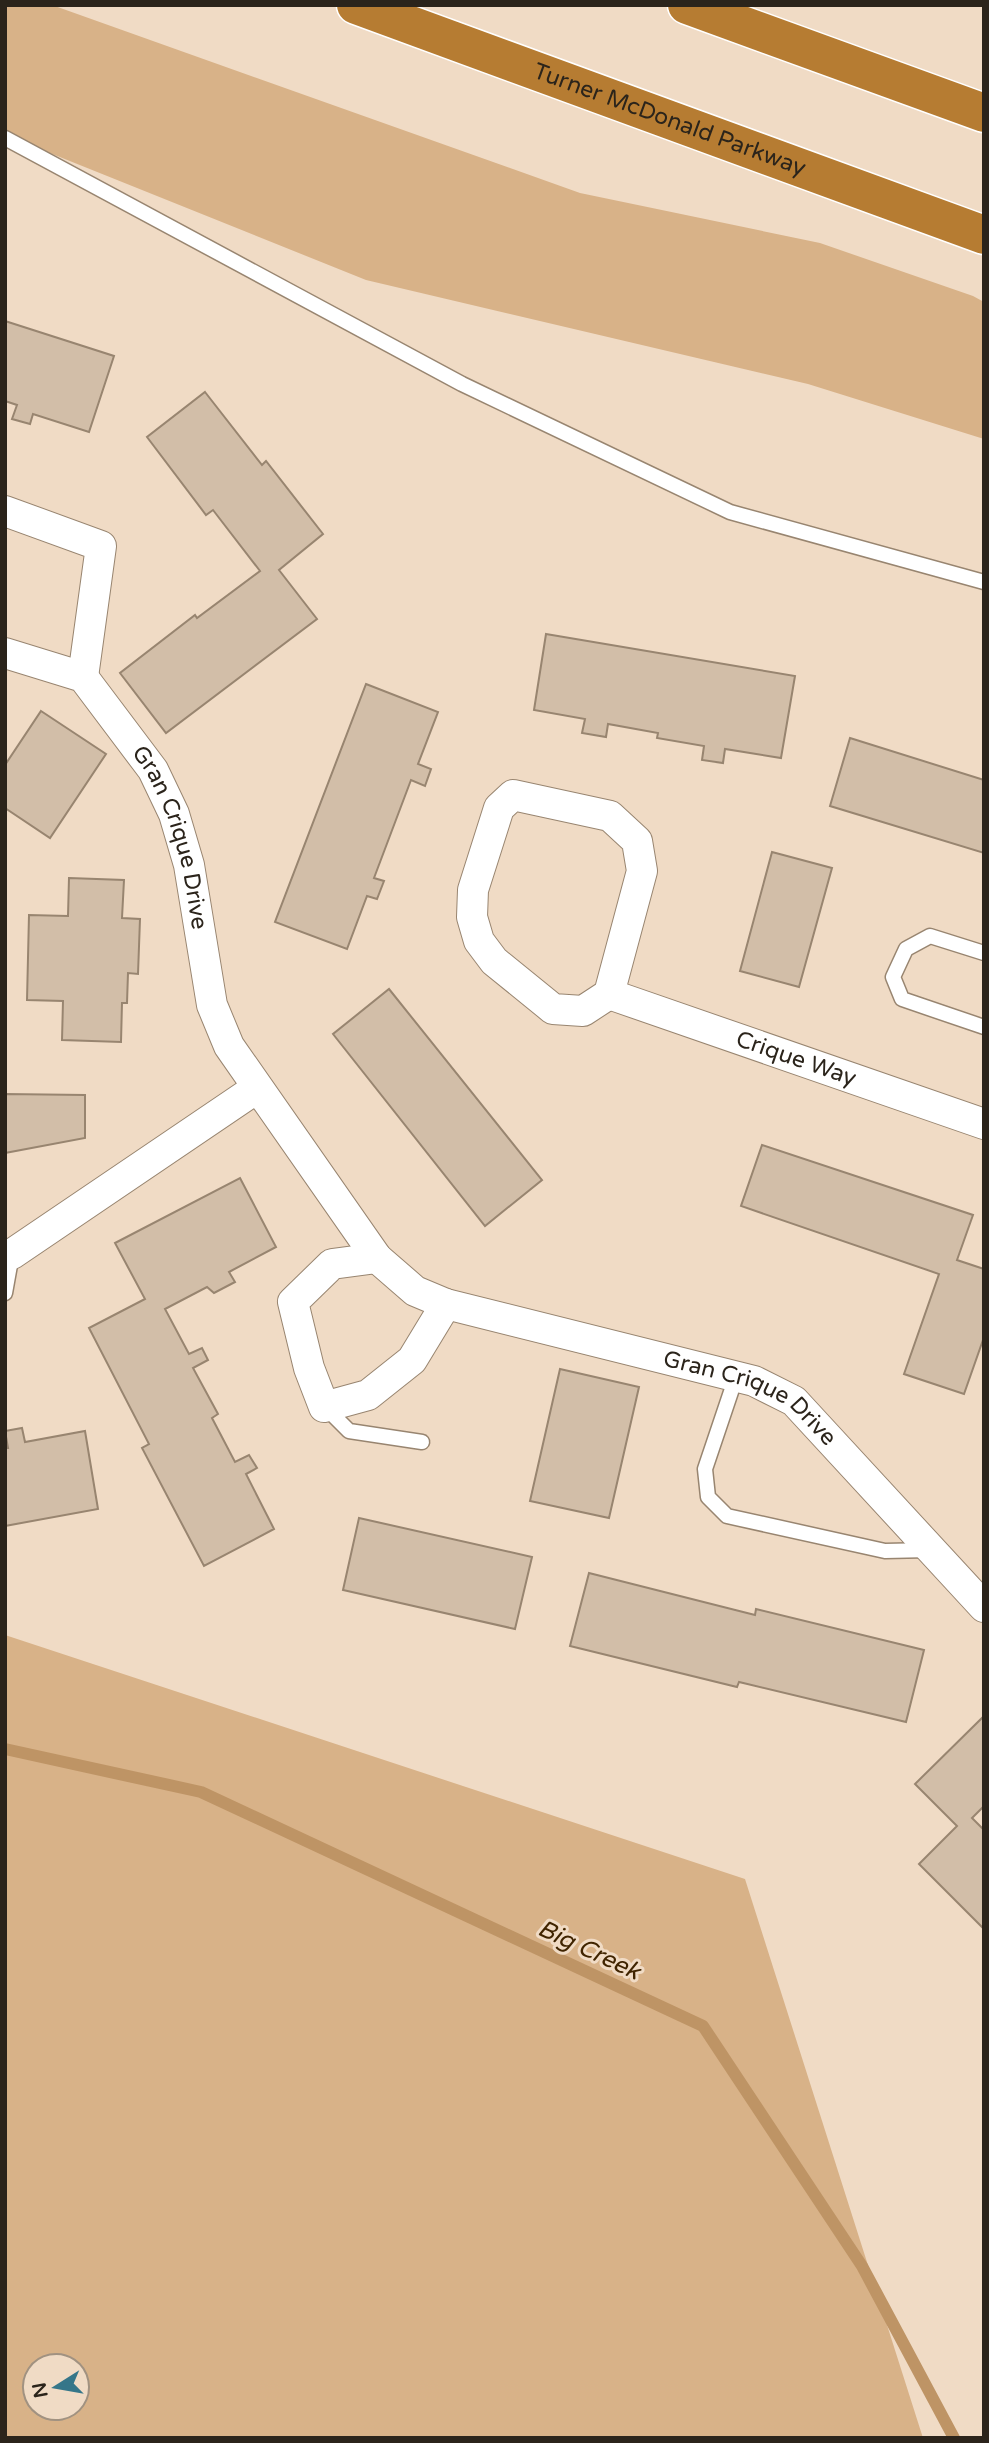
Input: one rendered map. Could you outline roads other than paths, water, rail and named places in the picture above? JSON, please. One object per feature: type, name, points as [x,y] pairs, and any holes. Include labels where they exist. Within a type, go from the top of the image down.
[{"type":"highway","name":"Turner McDonald Parkway","points":[[356,5],[984,235]]},
{"type":"highway","points":[[687,5],[984,113]]},
{"type":"street","points":[[5,511],[101,546],[83,677],[5,653]]},
{"type":"street","name":"Gran Crique Drive","points":[[83,677],[153,770],[174,814],[189,865],[212,1005],[229,1046],[377,1258],[415,1291],[446,1304],[754,1381],[794,1401],[984,1607]]},
{"type":"street","points":[[513,795],[610,816],[637,841],[642,871],[609,994],[583,1011],[553,1009],[494,961],[479,941],[472,917],[473,890],[499,808],[513,795]]},
{"type":"street","name":"Crique Way","points":[[609,994],[984,1124]]},
{"type":"street","points":[[8,1254],[257,1088]]},
{"type":"street","points":[[377,1258],[332,1264],[293,1302],[309,1368],[324,1407],[368,1395],[412,1360],[446,1304]]},
{"type":"lane","points":[[5,138],[462,384],[730,512],[984,582]]},
{"type":"lane","points":[[984,953],[930,936],[905,949],[893,976],[902,999],[984,1027]]},
{"type":"lane","points":[[5,1293],[8,1254]]},
{"type":"lane","points":[[736,1377],[705,1469],[708,1497],[727,1516],[885,1551],[931,1550]]},
{"type":"lane","points":[[324,1407],[349,1431],[422,1442]]},
{"type":"waterway","name":"Big Creek","points":[[5,1749],[201,1792],[703,2026],[862,2266],[954,2438]]}]
